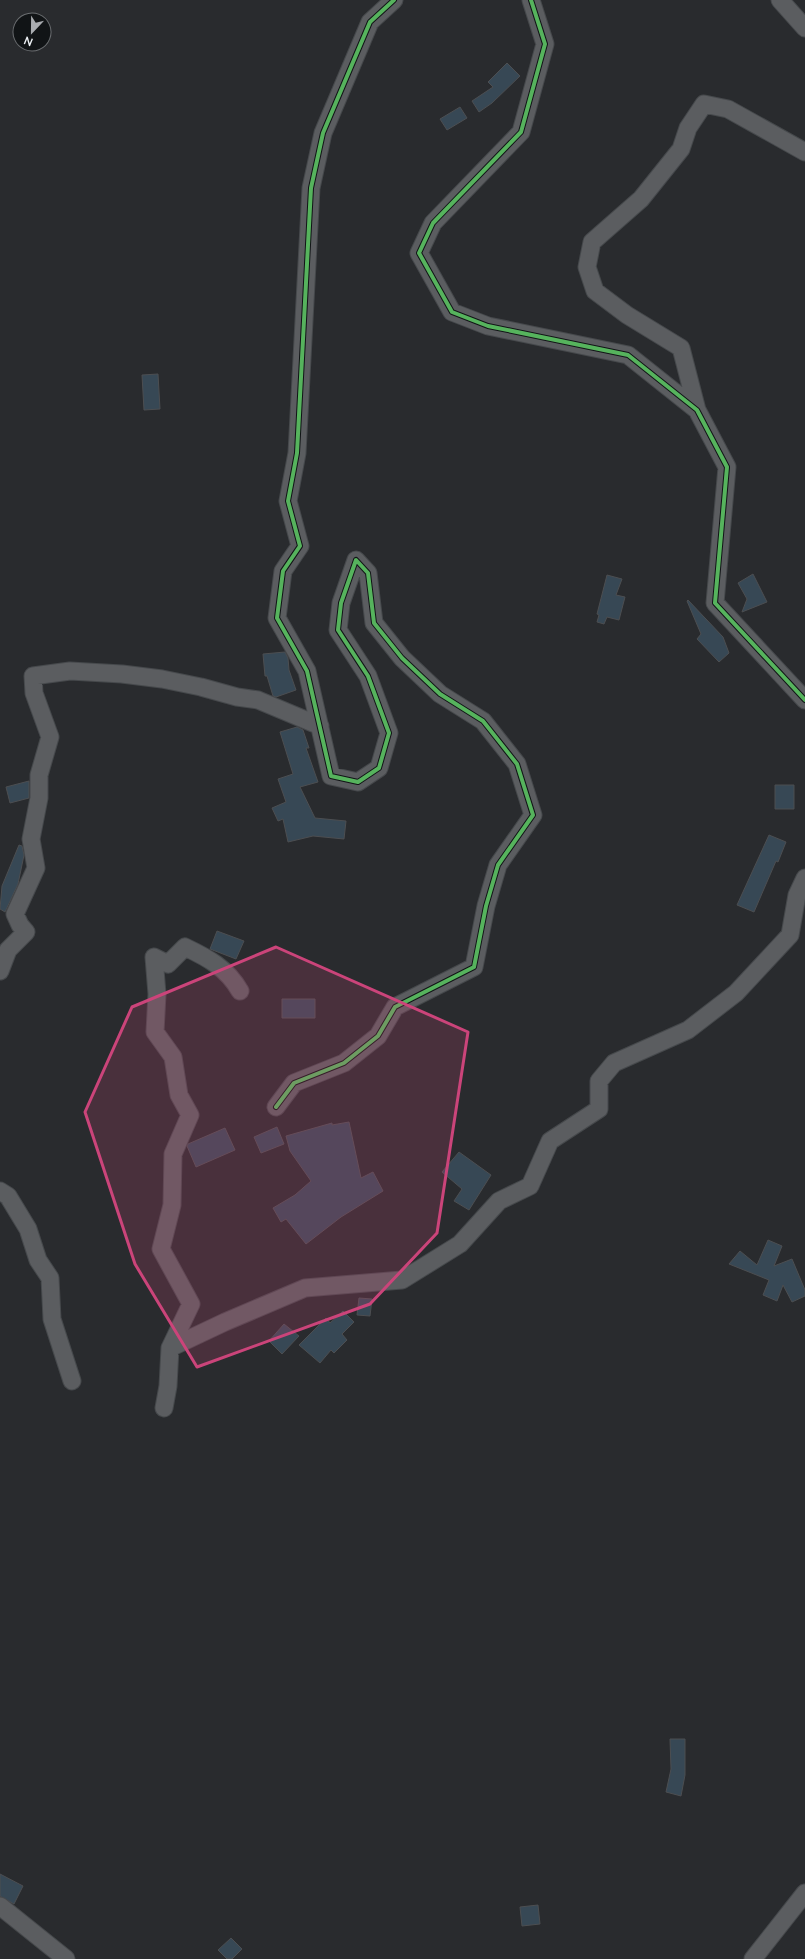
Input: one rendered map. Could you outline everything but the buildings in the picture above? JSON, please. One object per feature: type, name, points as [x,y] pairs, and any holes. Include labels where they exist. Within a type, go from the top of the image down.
[{"type":"street","points":[[276,1107],[294,1083],[344,1063],[378,1036],[395,1007],[474,967],[486,906],[498,865],[533,815],[517,764],[483,721],[440,694],[402,658],[374,623],[368,572],[356,560],[341,603],[338,630],[368,676],[389,733],[379,768],[358,782],[331,776],[307,671],[277,618],[284,571],[300,546],[288,501],[297,453],[311,188],[322,133],[370,22],[394,0]]},
{"type":"street","points":[[531,0],[545,44],[521,132],[433,223],[420,253],[452,312],[488,326],[628,355],[697,410]]},
{"type":"street","points":[[780,0],[805,28]]},
{"type":"street","points":[[805,152],[728,109],[704,104],[688,128],[681,149],[641,199],[592,242],[587,267],[595,291],[627,315],[681,348],[697,410],[727,467],[715,603],[805,700]]},
{"type":"street","points":[[0,971],[8,950],[26,932],[14,914],[36,868],[31,839],[39,798],[39,775],[50,737],[34,693],[33,676],[70,671],[122,674],[162,679],[201,687],[237,697],[258,700],[320,726]]},
{"type":"street","points":[[170,1348],[225,1322],[305,1288],[402,1280],[460,1244],[498,1201],[530,1186],[550,1141],[599,1109],[599,1081],[614,1063],[688,1030],[736,993],[790,935],[797,895],[805,878]]},
{"type":"street","points":[[164,1408],[168,1386],[170,1348],[191,1304],[161,1249],[172,1205],[173,1154],[190,1114],[179,1095],[173,1057],[155,1032],[157,994],[154,956],[168,964],[185,947],[205,956],[232,977],[240,991]]},
{"type":"street","points":[[0,1191],[8,1196],[28,1229],[38,1260],[50,1278],[52,1319],[72,1381]]},
{"type":"street","points":[[753,1959],[805,1893]]},
{"type":"street","points":[[0,1906],[66,1959]]},
{"type":"highlighted area","points":[[276,947],[468,1032],[437,1233],[370,1304],[197,1367],[135,1264],[85,1112],[132,1007]]},
{"type":"cycle path","points":[[276,1107],[294,1083],[344,1063],[378,1036],[395,1007],[474,967],[486,906],[498,865],[533,815],[517,764],[483,721],[440,694],[402,658],[374,623],[368,573],[356,560],[341,603],[338,630],[368,676],[389,733],[379,768],[358,782],[331,776],[307,671],[277,618],[283,571],[300,546],[288,501],[297,453],[311,188],[323,133],[370,22],[394,0]]},
{"type":"cycle path","points":[[531,0],[545,44],[521,132],[433,223],[419,253],[452,312],[488,326],[628,355],[697,410],[727,467],[715,603],[805,700]]}]
